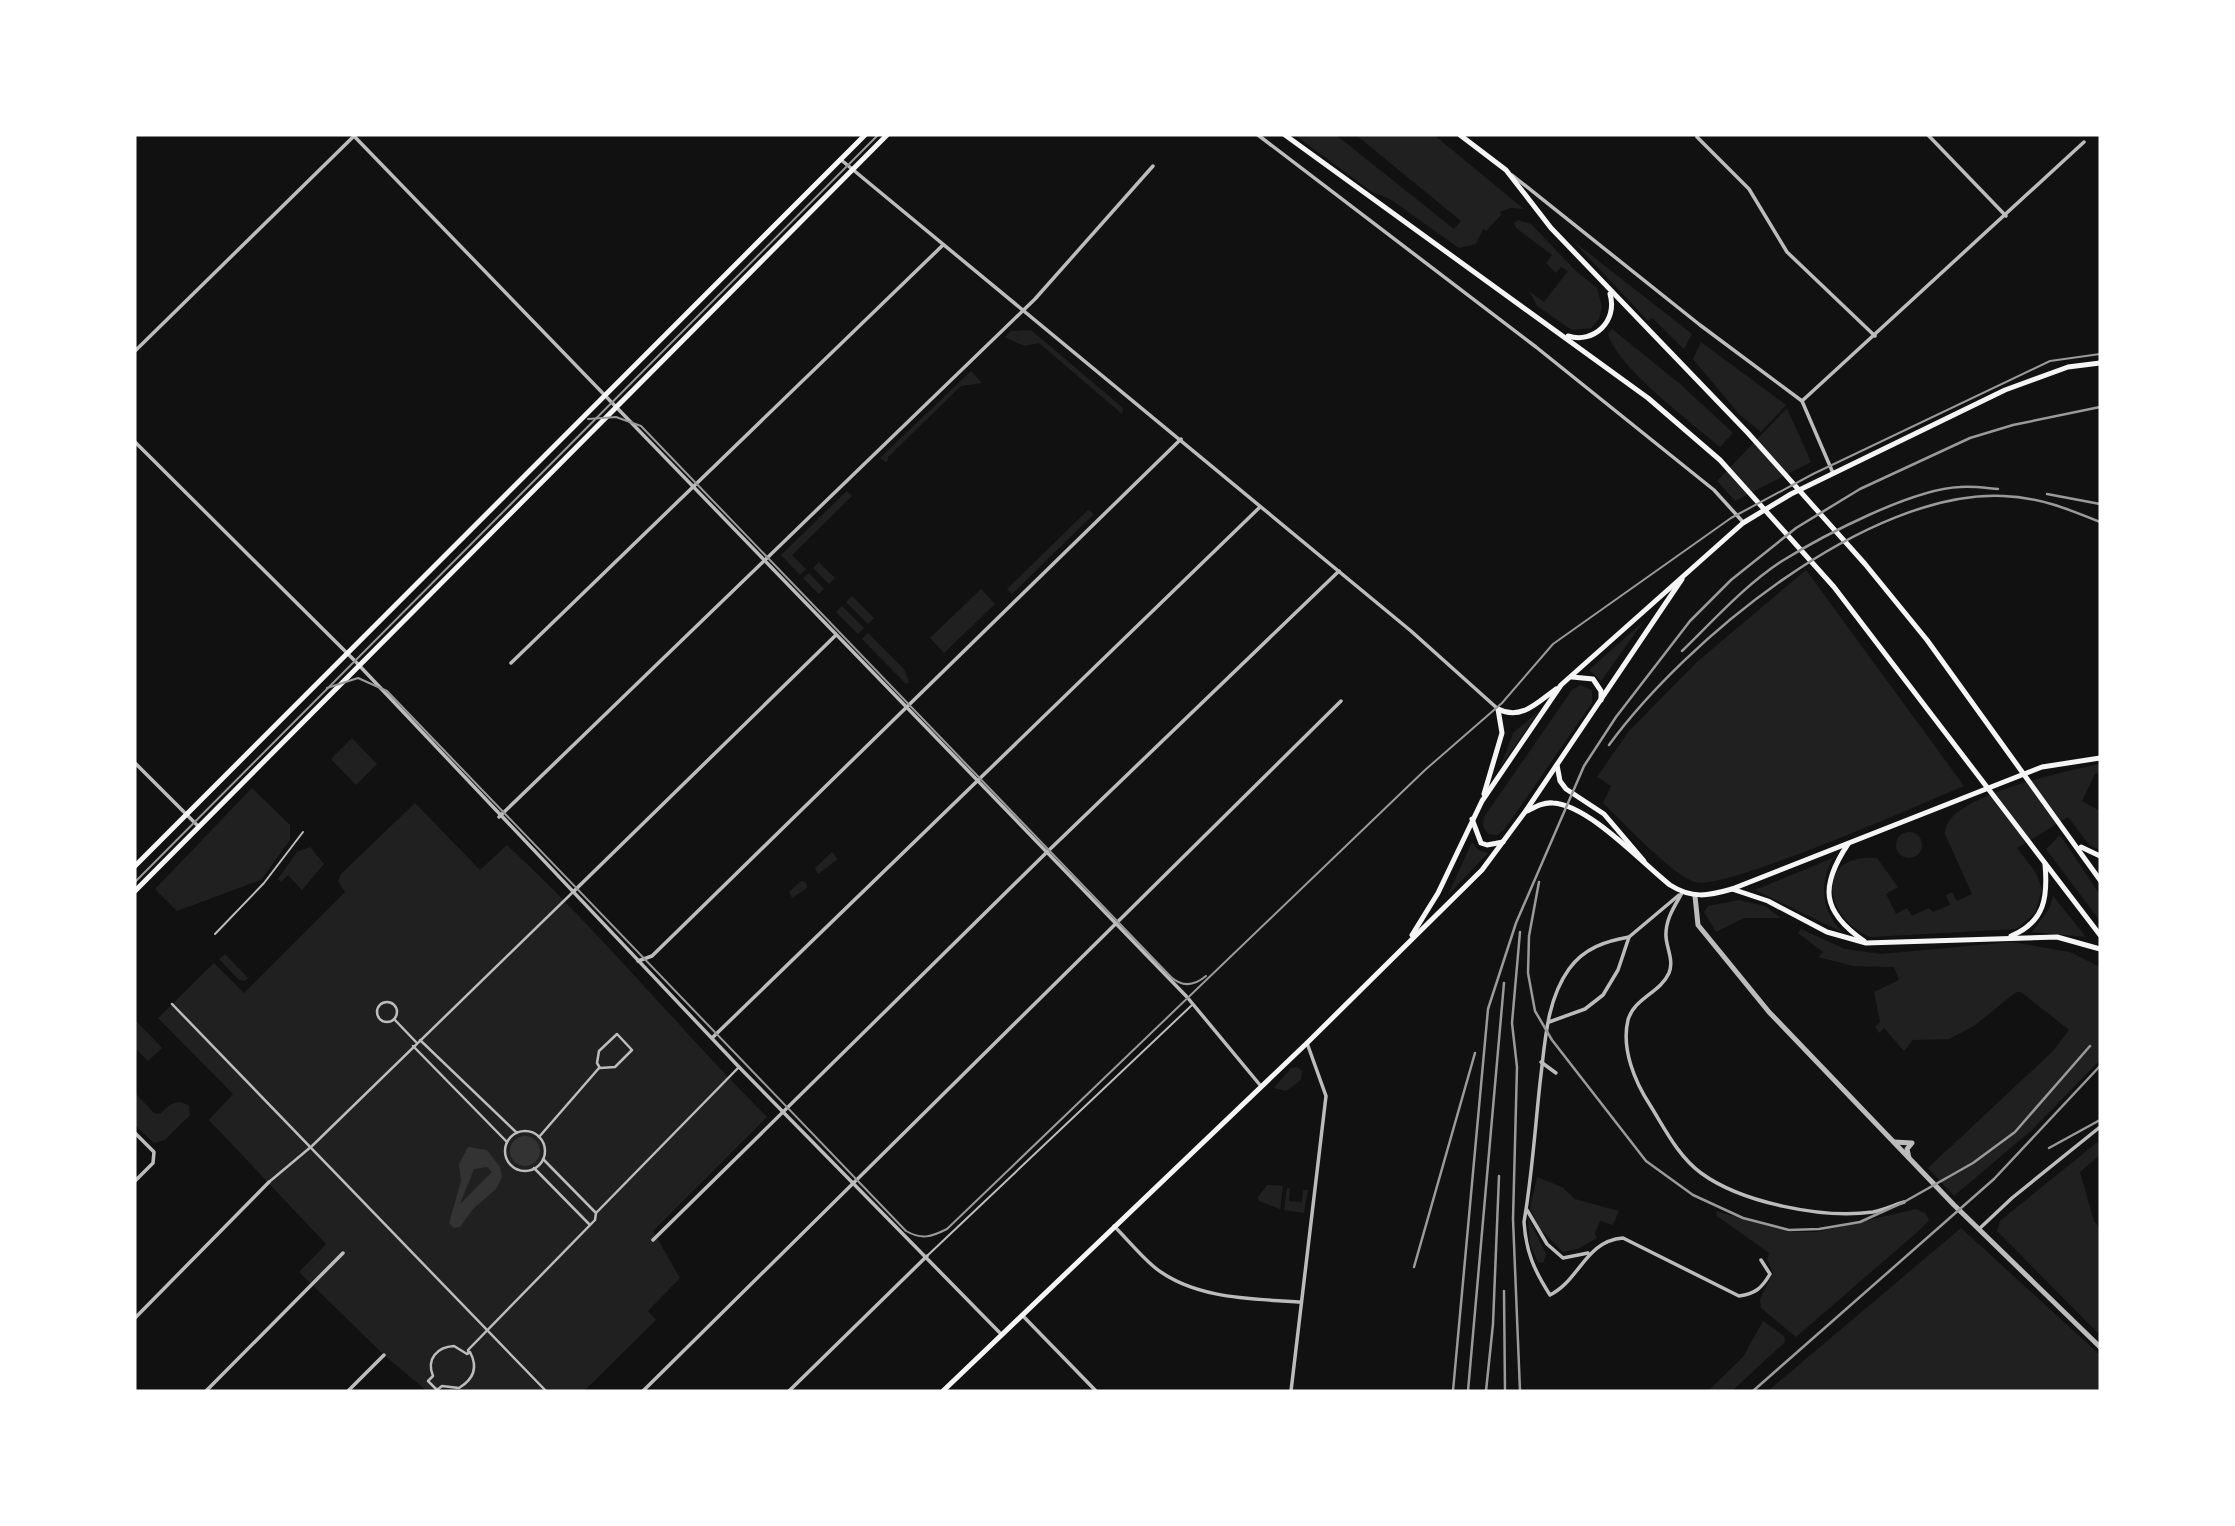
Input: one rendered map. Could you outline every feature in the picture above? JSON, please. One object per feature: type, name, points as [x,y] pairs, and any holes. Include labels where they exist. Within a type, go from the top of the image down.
[{"type":"main road","points":[[135,866],[864,135]]},
{"type":"main road","points":[[135,891],[887,135]]},
{"type":"main road","points":[[1285,135],[1562,333],[1648,398],[1720,460],[1834,587],[1941,723],[2100,935]]},
{"type":"main road","points":[[1460,135],[1506,170],[1551,229],[1748,433],[1865,564],[1927,640],[2076,843],[2100,880]]},
{"type":"main road","points":[[1562,333],[1582,338],[1601,329],[1611,311],[1608,290]]},
{"type":"main road","points":[[1482,801],[1502,733],[1498,709],[1515,715],[1522,713],[1562,685],[1743,523],[1833,473],[2040,375],[2068,367],[2100,363]]},
{"type":"main road","points":[[943,1391],[1457,896],[1525,812],[1682,579]]},
{"type":"main road","points":[[1572,677],[1593,679],[1601,691],[1601,700]]},
{"type":"main road","points":[[1407,943],[1438,893],[1482,801],[1562,685]]},
{"type":"main road","points":[[1525,812],[1541,804],[1563,805],[1603,829],[1650,870],[1682,893],[1695,896],[1732,889],[2042,767],[2100,758]]},
{"type":"main road","points":[[1557,765],[1560,781],[1566,789],[1604,814],[1650,870]]},
{"type":"main road","points":[[1472,819],[1481,843],[1487,845],[1503,842]]},
{"type":"main road","points":[[2076,843],[2100,856]]},
{"type":"main road","points":[[1848,844],[1833,867],[1828,889],[1830,904],[1842,923],[1866,943]]},
{"type":"main road","points":[[2008,937],[2028,928],[2038,918],[2048,889],[2044,863]]},
{"type":"main road","points":[[1732,889],[1768,901],[1827,932],[1866,943],[2057,937],[2089,943],[2100,949]]},
{"type":"street","points":[[135,351],[353,135],[606,393],[1193,1005],[1260,1085]]},
{"type":"street","points":[[1258,135],[1536,347],[1714,490],[1743,523]]},
{"type":"street","points":[[1928,135],[2006,216]]},
{"type":"street","points":[[1697,137],[1749,189],[1787,252],[1875,337]]},
{"type":"street","points":[[1802,401],[1875,337],[2084,142]]},
{"type":"street","points":[[840,159],[1339,571],[1498,709]]},
{"type":"street","points":[[499,817],[1035,299],[1153,166]]},
{"type":"street","points":[[1506,170],[1700,325],[1802,401],[1833,473]]},
{"type":"street","points":[[511,663],[943,245]]},
{"type":"street","points":[[638,961],[652,956],[1181,439]]},
{"type":"street","points":[[135,442],[360,666],[499,817],[906,1240],[927,1256],[1001,1334]]},
{"type":"street","points":[[712,1038],[1260,507]]},
{"type":"street","points":[[653,1240],[779,1119],[783,1111],[1046,853],[1339,571]]},
{"type":"street","points":[[135,1318],[270,1182],[312,1146],[836,635]]},
{"type":"street","points":[[643,1391],[1341,701]]},
{"type":"street","points":[[135,763],[199,827]]},
{"type":"street","points":[[1617,1231],[1610,1239],[1588,1253],[1561,1289],[1550,1295],[1532,1267],[1525,1247],[1526,1208],[1541,1062],[1560,985],[1570,967],[1589,950],[1607,941],[1629,937],[1682,893]]},
{"type":"street","points":[[1682,893],[1668,916],[1666,936],[1671,958],[1669,972],[1634,1006],[1628,1021],[1635,1082],[1680,1153],[1700,1172],[1729,1189],[1767,1202],[1840,1214],[1875,1212],[1903,1202]]},
{"type":"street","points":[[1695,896],[1698,925],[1818,1068],[2100,1346]]},
{"type":"street","points":[[1549,1022],[1585,1009],[1603,995],[1618,970],[1629,937]]},
{"type":"street","points":[[384,1002],[394,1005],[397,1010],[394,1020],[389,1022],[379,1019],[376,1014],[380,1004],[384,1002]]},
{"type":"street","points":[[172,1004],[546,1391]]},
{"type":"street","points":[[394,1020],[517,1133]]},
{"type":"street","points":[[539,1136],[600,1068],[615,1067],[632,1050],[617,1034],[599,1051],[597,1063],[600,1068]]},
{"type":"street","points":[[1291,1391],[1326,1096],[1307,1043]]},
{"type":"street","points":[[413,1046],[508,1142]]},
{"type":"street","points":[[1541,1062],[1556,1073]]},
{"type":"street","points":[[469,1353],[454,1346],[438,1351],[430,1364],[433,1376],[428,1381],[437,1390],[442,1385],[450,1388],[467,1383],[475,1368],[468,1350],[590,1225],[596,1213],[740,1067]]},
{"type":"street","points":[[1979,1229],[2012,1198],[2100,1127]]},
{"type":"street","points":[[525,1131],[539,1136],[545,1150],[543,1159],[534,1168],[525,1170],[511,1165],[505,1151],[508,1142],[517,1133],[525,1131]]},
{"type":"street","points":[[135,1133],[154,1152],[153,1163],[135,1181]]},
{"type":"street","points":[[1891,1141],[1904,1145],[1912,1143],[1907,1150],[1909,1158]]},
{"type":"street","points":[[543,1159],[596,1213]]},
{"type":"street","points":[[534,1168],[590,1225]]},
{"type":"street","points":[[1526,1208],[1547,1244],[1563,1258],[1588,1253]]},
{"type":"street","points":[[1114,1226],[1151,1265],[1187,1283],[1233,1297],[1301,1302]]},
{"type":"street","points":[[1610,1239],[1623,1238],[1638,1244],[1739,1296],[1751,1294],[1763,1287],[1770,1274],[1766,1263],[1761,1260]]},
{"type":"street","points":[[206,1391],[343,1253]]},
{"type":"street","points":[[789,1391],[927,1256]]},
{"type":"street","points":[[1022,1315],[1096,1391]]},
{"type":"street","points":[[348,1391],[384,1355]]},
{"type":"lane","points":[[215,934],[264,883],[303,832]]},
{"type":"lane","points":[[927,1256],[1193,1005]]},
{"type":"shaded area","points":[[1295,135],[1336,135],[1454,229],[1461,221],[1356,135],[1434,135],[1524,209],[1511,208],[1500,212],[1501,215],[1486,231],[1483,229],[1476,244],[1459,248],[1390,199],[1372,192]]},
{"type":"shaded area","points":[[1518,220],[1531,224],[1576,271],[1597,288],[1602,307],[1599,319],[1591,328],[1572,330],[1537,306],[1529,291],[1544,302],[1568,271],[1561,267],[1556,273],[1546,263],[1552,255],[1516,228],[1514,223]]},
{"type":"shaded area","points":[[1573,241],[1692,334],[1684,349],[1652,318],[1648,321]]},
{"type":"shaded area","points":[[1612,329],[1680,384],[1733,433],[1720,447],[1657,394],[1625,362],[1608,334]]},
{"type":"shaded area","points":[[1031,330],[1123,408],[1122,414],[1039,343],[1024,346],[1005,337],[1011,331]]},
{"type":"shaded area","points":[[1701,342],[1786,405],[1761,432],[1739,414],[1693,359]]},
{"type":"shaded area","points":[[971,371],[982,383],[961,386],[888,457],[887,463],[880,458]]},
{"type":"shaded area","points":[[1787,408],[1811,462],[1735,501],[1717,481]]},
{"type":"shaded area","points":[[847,491],[852,496],[792,555],[806,569],[800,575],[781,555]]},
{"type":"shaded area","points":[[1088,510],[1094,514],[1012,594],[1007,589]]},
{"type":"shaded area","points":[[819,562],[835,578],[829,584],[813,568]]},
{"type":"shaded area","points":[[1806,570],[1964,786],[1782,860],[1713,881],[1695,882],[1661,859],[1603,803],[1611,786],[1597,777],[1629,731],[1698,661]]},
{"type":"shaded area","points":[[809,573],[824,589],[819,594],[803,578]]},
{"type":"shaded area","points":[[981,589],[995,604],[944,653],[930,638]]},
{"type":"shaded area","points":[[852,596],[874,618],[868,624],[846,602]]},
{"type":"shaded area","points":[[842,606],[864,628],[858,634],[836,612]]},
{"type":"shaded area","points":[[1643,622],[1601,681],[1589,670]]},
{"type":"shaded area","points":[[868,633],[904,669],[909,682],[906,684],[862,639]]},
{"type":"shaded area","points":[[1580,685],[1592,690],[1592,703],[1504,830],[1497,835],[1488,834],[1483,826],[1484,817],[1572,690]]},
{"type":"shaded area","points":[[1539,711],[1501,766],[1513,733]]},
{"type":"shaded area","points":[[352,738],[377,764],[356,785],[331,759]]},
{"type":"shaded area","points":[[2100,764],[2100,773],[2095,774],[2082,801],[2100,811],[2100,850],[2089,845],[2068,817],[2017,848],[2036,873],[2042,889],[2035,913],[2016,929],[1871,937],[1855,928],[1835,903],[1832,889],[1835,876],[1842,866],[1856,859],[1877,858],[1898,887],[1886,894],[1896,914],[1907,908],[1912,916],[1929,908],[1933,912],[1950,905],[1946,895],[1952,892],[1957,901],[1972,894],[1945,834],[1950,820],[1964,808],[2011,787]]},
{"type":"shaded area","points":[[252,788],[290,825],[290,840],[261,880],[177,911],[155,889]]},
{"type":"shaded area","points":[[415,803],[480,870],[507,845],[574,911],[767,1117],[653,1231],[680,1278],[648,1311],[656,1320],[584,1391],[427,1391],[384,1355],[299,1272],[326,1244],[209,1120],[233,1094],[158,1018],[214,963],[244,993],[345,892],[338,881],[341,874]]},
{"type":"shaded area","points":[[1909,832],[1918,836],[1922,845],[1918,854],[1909,858],[1900,854],[1896,845],[1900,836]]},
{"type":"shaded area","points":[[2060,835],[2100,895],[2100,921],[2046,849]]},
{"type":"shaded area","points":[[1472,842],[1478,850],[1488,853],[1448,895]]},
{"type":"shaded area","points":[[310,847],[324,864],[302,890],[288,875],[281,882],[278,879],[297,852]]},
{"type":"shaded area","points":[[832,852],[838,859],[818,874],[815,868]]},
{"type":"shaded area","points":[[1833,858],[1826,878],[1824,896],[1830,915],[1842,932],[1755,890]]},
{"type":"shaded area","points":[[801,881],[806,882],[807,888],[792,898],[789,892]]},
{"type":"shaded area","points":[[2053,896],[2086,937],[2032,932],[2049,909]]},
{"type":"shaded area","points":[[1739,900],[1765,906],[1781,918],[1744,918],[1716,932],[1704,912],[1708,906]]},
{"type":"shaded area","points":[[1801,929],[1845,949],[1881,954],[2012,942],[2070,952],[2100,967],[2100,1060],[2033,1129],[1954,1196],[1928,1168],[2052,1052],[2069,1030],[2021,992],[2016,992],[1974,1026],[1949,1039],[1913,1040],[1904,1051],[1884,1028],[1879,1033],[1875,1027],[1880,1022],[1874,992],[1899,980],[1894,967],[1853,966],[1818,957],[1823,952],[1798,933]]},
{"type":"shaded area","points":[[225,954],[248,978],[245,981],[239,980],[219,959]]},
{"type":"shaded area","points":[[135,1020],[162,1048],[148,1061],[135,1048]]},
{"type":"shaded area","points":[[1297,1067],[1302,1071],[1301,1080],[1286,1091],[1274,1088],[1291,1068]]},
{"type":"shaded area","points":[[135,1093],[154,1113],[160,1114],[170,1105],[181,1102],[189,1106],[190,1115],[165,1140],[154,1143],[135,1125]]},
{"type":"shaded area","points":[[525,1136],[536,1140],[540,1151],[536,1162],[525,1166],[514,1162],[510,1151],[514,1140]]},
{"type":"shaded area","points":[[2100,1140],[2100,1155],[2080,1172],[2094,1221],[2100,1229],[2100,1335],[1997,1231],[2000,1221]]},
{"type":"shaded area","points":[[468,1147],[487,1150],[500,1167],[502,1177],[496,1189],[473,1209],[460,1227],[454,1228],[449,1223],[461,1181],[459,1164]],"holes":[[[487,1167],[492,1172],[460,1204],[474,1169]]]},
{"type":"shaded area","points":[[1537,1177],[1562,1187],[1575,1199],[1619,1211],[1613,1225],[1600,1221],[1595,1233],[1597,1238],[1578,1249],[1563,1252],[1540,1229],[1530,1208]]},
{"type":"shaded area","points":[[1267,1185],[1283,1186],[1280,1209],[1259,1201],[1258,1197]]},
{"type":"shaded area","points":[[1287,1188],[1290,1188],[1289,1201],[1302,1202],[1303,1190],[1308,1190],[1304,1213],[1284,1210]]},
{"type":"shaded area","points":[[1916,1209],[1925,1213],[1929,1220],[1922,1228],[1796,1337],[1761,1308],[1760,1299],[1773,1273],[1767,1259],[1769,1253],[1717,1216],[1716,1211],[1789,1232],[1817,1232]]},
{"type":"shaded area","points":[[1528,1218],[1546,1254],[1543,1263],[1538,1262],[1530,1244]]},
{"type":"shaded area","points":[[1961,1228],[2100,1355],[2100,1391],[1768,1391]]},
{"type":"shaded area","points":[[1763,1321],[1784,1336],[1785,1342],[1732,1391],[1708,1391],[1743,1357]]},
{"type":"tram line","points":[[135,882],[878,135]]},
{"type":"tram line","points":[[327,688],[358,678],[387,691],[906,1231],[917,1236],[931,1236],[947,1229],[1425,770],[1502,703],[1553,644],[1731,518],[1813,474],[2050,361],[2100,354]]},
{"type":"tram line","points":[[588,419],[616,417],[641,426],[1171,977],[1188,984],[1206,976]]},
{"type":"railway","points":[[1453,1391],[1488,1009],[1516,923],[1584,766],[1616,717],[1690,621],[1731,580],[1796,528],[1860,489],[1970,438],[2013,425],[2100,407]]},
{"type":"railway","points":[[1682,651],[1768,571],[1800,550],[1844,527],[1894,504],[1940,490],[1965,487],[1998,489]]},
{"type":"railway","points":[[2047,494],[2100,504]]},
{"type":"railway","points":[[1609,745],[1642,704],[1732,618],[1784,579],[1839,544],[1895,518],[1950,501],[2003,496],[2041,501],[2100,522]]},
{"type":"railway","points":[[1539,882],[1529,936],[1528,973],[1535,1011],[1552,1040],[1646,1161],[1693,1195],[1743,1218],[1789,1230],[1819,1229],[1860,1222],[1904,1202],[1973,1163],[2015,1132],[2090,1046]]},
{"type":"railway","points":[[1520,932],[1512,1023],[1517,1067],[1513,1219],[1520,1391]]},
{"type":"railway","points":[[1468,1391],[1504,983]]},
{"type":"railway","points":[[1414,1267],[1475,1053]]},
{"type":"railway","points":[[1753,1391],[1994,1179],[2100,1066]]},
{"type":"railway","points":[[2049,1148],[2100,1120]]},
{"type":"railway","points":[[1486,1391],[1493,1324],[1499,1176]]},
{"type":"railway","points":[[1504,1291],[1505,1391]]}]
